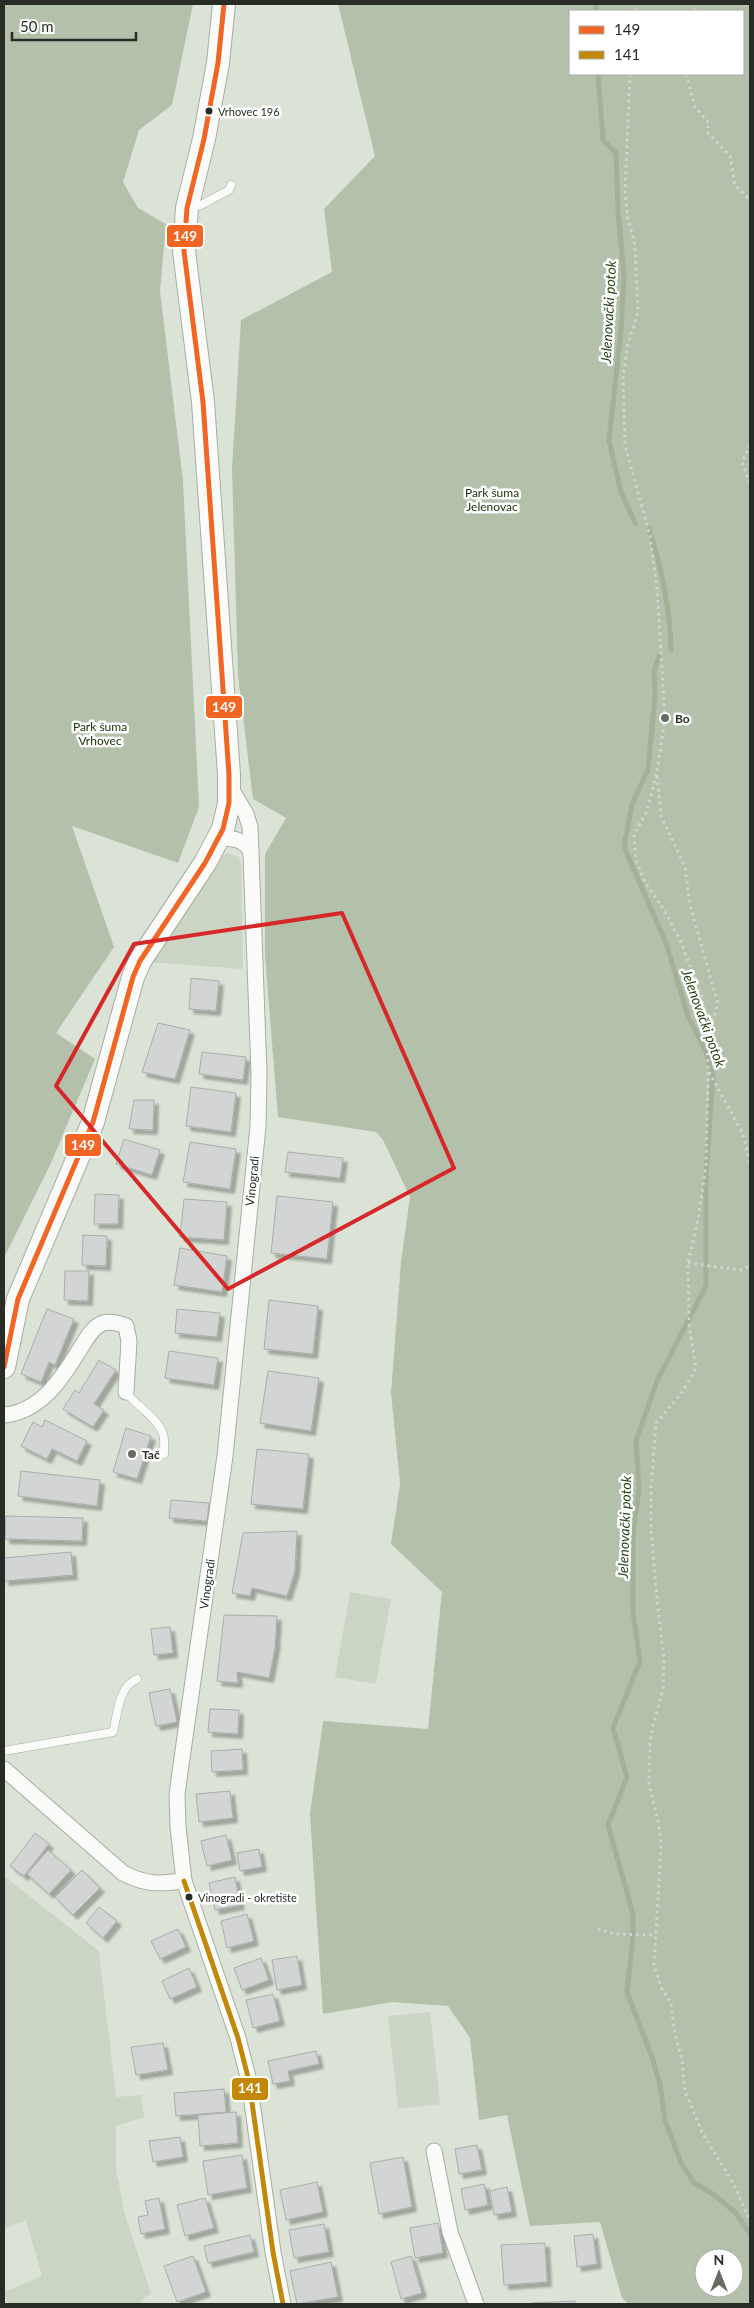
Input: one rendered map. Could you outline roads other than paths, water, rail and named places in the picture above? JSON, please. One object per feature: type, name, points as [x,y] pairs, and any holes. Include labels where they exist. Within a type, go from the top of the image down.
[{"type":"street","points":[[4,1367],[18,1299],[93,1122],[133,977],[140,961],[205,863],[219,838],[229,802],[230,787],[203,402],[184,251],[187,208],[204,139],[224,4]]},
{"type":"street","name":"Vinogradi","points":[[230,787],[246,814],[250,827],[254,984],[259,1073],[258,1126],[225,1456],[177,1795],[178,1827],[184,1881],[238,2038],[249,2081],[272,2252],[284,2304]]},
{"type":"street","points":[[219,838],[231,838],[240,841],[251,851]]},
{"type":"street","points":[[4,1415],[12,1414],[37,1402],[52,1390],[91,1332],[102,1324],[116,1322],[126,1326],[129,1341],[126,1392]]},
{"type":"street","points":[[4,1769],[123,1873],[137,1880],[158,1884],[184,1881]]},
{"type":"street","points":[[434,2151],[450,2232],[476,2304]]},
{"type":"lane","points":[[187,208],[201,205],[229,190],[230,185]]},
{"type":"lane","points":[[126,1392],[134,1403],[156,1421],[163,1434],[164,1454]]},
{"type":"lane","points":[[4,1751],[113,1732],[123,1691],[128,1683],[137,1679]]},
{"type":"waterway","name":"Jelenovački potok","points":[[595,10],[597,4]]},
{"type":"waterway","name":"Jelenovački potok","points":[[598,75],[603,140],[616,153],[618,211],[624,277],[621,330],[609,440],[621,492],[635,523]]},
{"type":"waterway","name":"Jelenovački potok","points":[[649,529],[664,589],[669,619],[671,650]]},
{"type":"waterway","name":"Jelenovački potok","points":[[659,656],[654,672],[655,695],[648,770],[632,804],[624,847],[666,943],[688,1016],[706,1052],[713,1077],[706,1175],[706,1286],[657,1381],[636,1441],[639,1488],[633,1534],[633,1612],[640,1661],[613,1728],[627,1777],[608,1825],[633,1914],[633,1936],[627,1992],[652,2057],[660,2084],[665,2120],[681,2163],[694,2183],[713,2194],[736,2213],[750,2234]]},
{"type":"place","name":"Vrhovec 196","points":[[209,111]]},
{"type":"place","name":"Bo","points":[[665,718]]},
{"type":"place","name":"Tač","points":[[132,1454]]},
{"type":"place","name":"Vinogradi - okretište","points":[[189,1897]]},
{"type":"park label","name":"Park šuma Jelenovac","points":[[492,499]]},
{"type":"park label","name":"Park šuma Vrhovec","points":[[100,733]]}]
